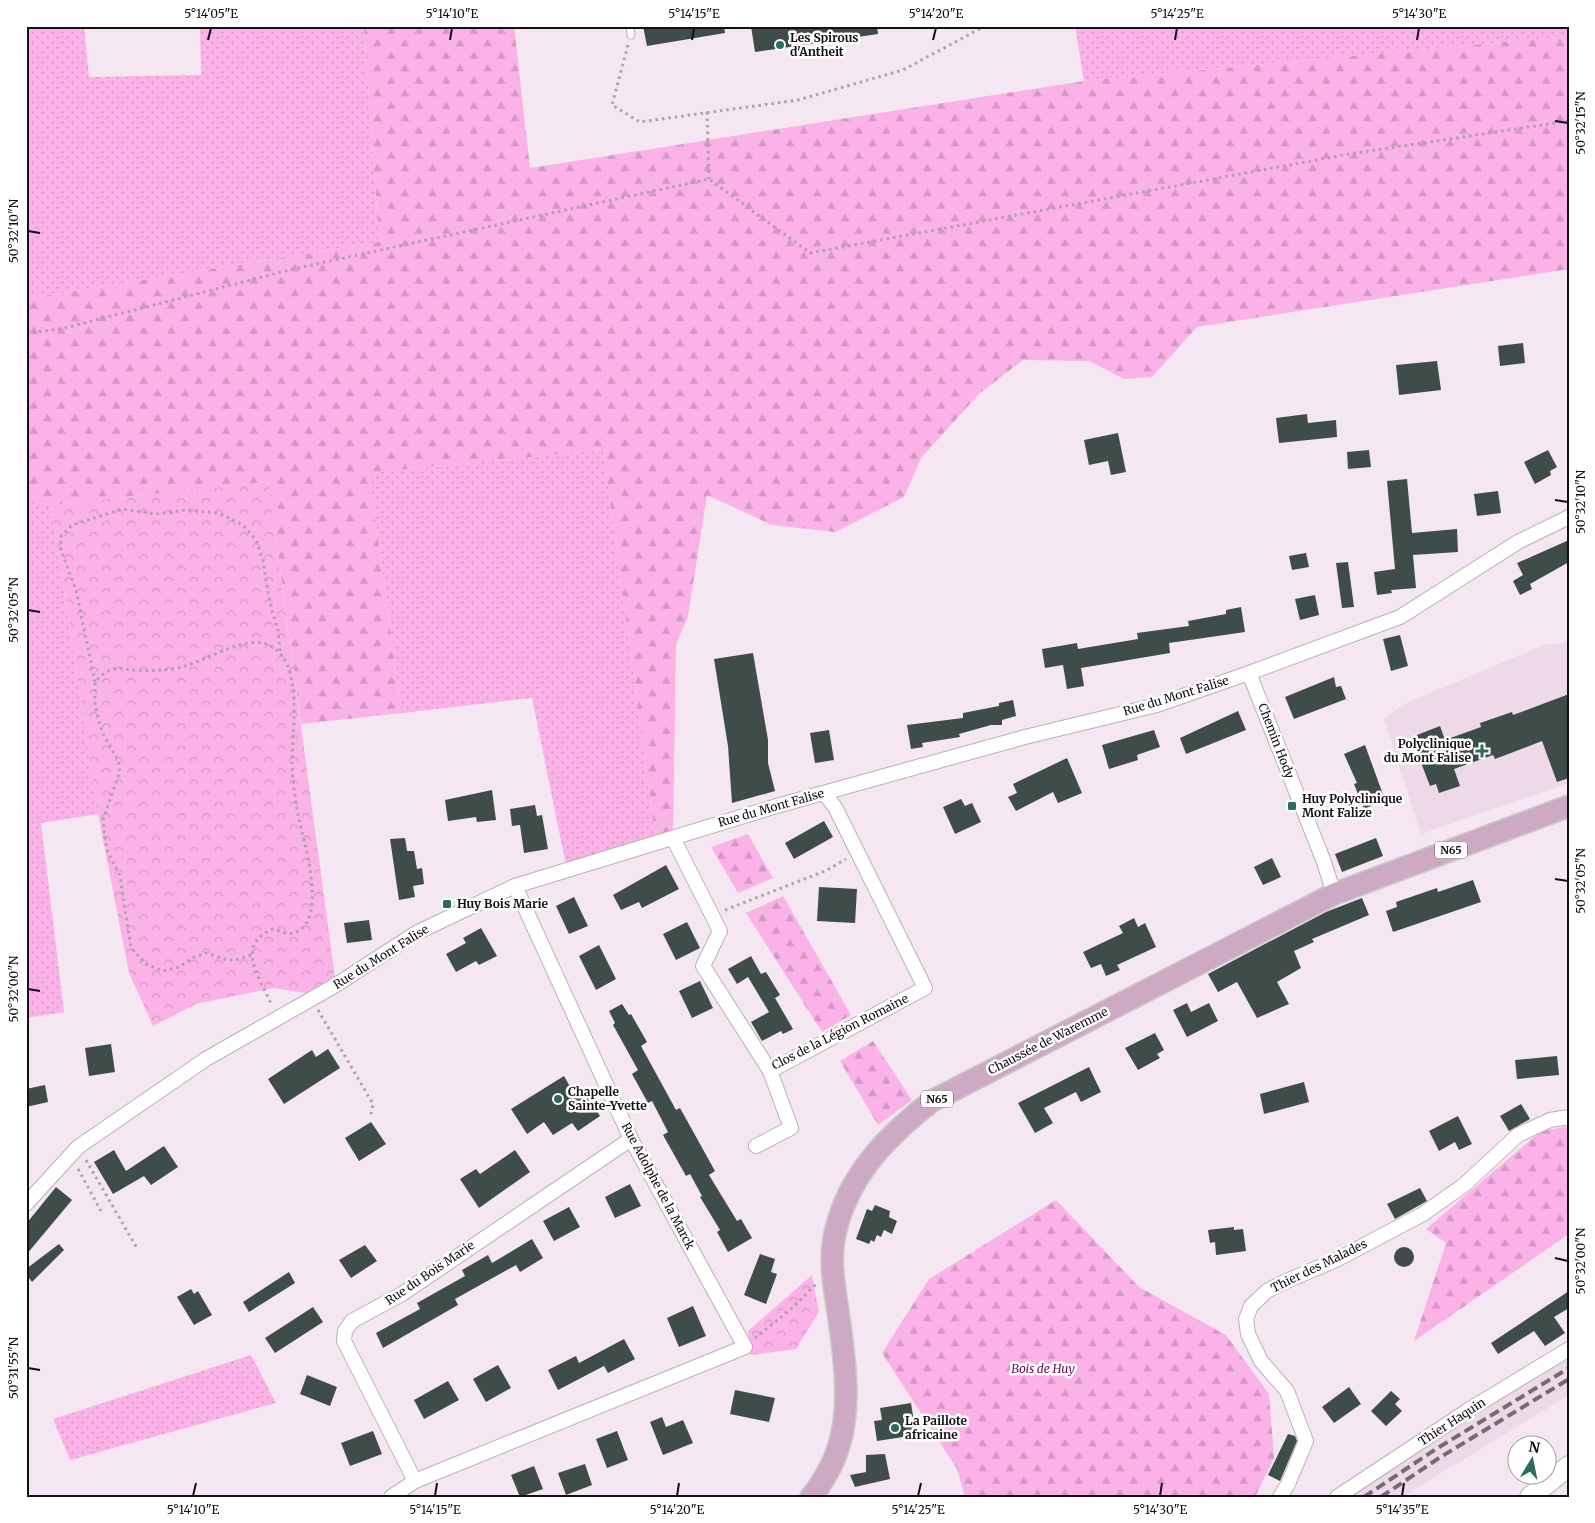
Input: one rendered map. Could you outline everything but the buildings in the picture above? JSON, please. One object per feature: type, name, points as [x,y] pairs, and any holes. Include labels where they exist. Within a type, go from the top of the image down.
[{"type":"main road","name":"Chaussée de Waremme","points":[[811,1497],[832,1466],[840,1448],[844,1425],[844,1373],[831,1269],[837,1222],[853,1185],[864,1167],[902,1125],[932,1101],[1334,894],[1569,806]]},
{"type":"main road","points":[[1530,1497],[1569,1466]]},
{"type":"street","name":"Rue du Mont Falise","points":[[26,1204],[74,1151],[206,1059],[312,998],[416,933],[516,886],[824,793],[1025,737],[1157,704],[1249,673],[1400,617],[1518,542],[1569,517]]},
{"type":"street","name":"Chemin Hody","points":[[1249,673],[1324,862],[1334,894]]},
{"type":"street","name":"Clos de la Légion Romaine","points":[[673,838],[720,932],[703,966],[770,1071],[925,988],[835,807],[824,793]]},
{"type":"street","name":"Rue Adolphe de la Marck","points":[[516,886],[631,1139],[745,1346]]},
{"type":"street","points":[[756,1146],[791,1128],[770,1071]]},
{"type":"street","name":"Thier des Malades","points":[[1280,1497],[1288,1484],[1306,1441],[1287,1391],[1261,1360],[1248,1334],[1246,1319],[1252,1306],[1276,1286],[1336,1260],[1423,1214],[1464,1185],[1518,1135],[1550,1120],[1569,1117]]},
{"type":"street","name":"Rue du Bois Marie","points":[[415,1481],[344,1341],[345,1331],[352,1321],[402,1294],[631,1139]]},
{"type":"street","points":[[391,1497],[415,1481],[745,1346]]},
{"type":"street","name":"Thier Haquin","points":[[1337,1497],[1470,1409],[1569,1349]]},
{"type":"lane","points":[[630,26],[631,35]]},
{"type":"path","points":[[631,35],[612,106],[640,122],[798,100],[903,70],[985,26]]},
{"type":"path","points":[[707,112],[709,179]]},
{"type":"path","points":[[26,333],[61,329],[293,269],[709,179],[810,253],[1349,154],[1569,121]]},
{"type":"path","points":[[251,954],[236,960],[207,953],[194,957],[179,967],[163,971],[146,964],[131,948],[120,876],[107,850],[103,820],[120,771],[118,760],[102,732],[97,713],[96,682],[76,590],[61,550],[61,536],[72,525],[122,509],[156,514],[186,510],[218,513],[243,525],[256,540],[263,560],[270,604],[278,630],[280,653]]},
{"type":"path","points":[[96,682],[113,669],[175,668],[230,648],[256,643],[272,646],[280,653],[291,674],[292,770],[299,820],[311,872],[312,895],[310,913],[304,925],[297,932],[288,934],[273,929],[263,933],[254,941],[251,954],[278,1018]]},
{"type":"path","points":[[712,916],[740,903],[825,871],[857,852]]},
{"type":"path","points":[[312,998],[373,1104],[371,1114]]},
{"type":"path","points":[[74,1151],[101,1211]]},
{"type":"path","points":[[74,1151],[138,1250]]},
{"type":"path","points":[[745,1346],[790,1310],[831,1269]]},
{"type":"shaded area","name":"Polyclinique du Mont Falise","points":[[1569,642],[1569,783],[1421,834],[1384,719],[1402,705],[1544,645]]},
{"type":"shaded area","points":[[1569,1351],[1569,1395],[1402,1497],[1330,1497]]},
{"type":"green space","points":[[26,26],[84,26],[89,77],[201,75],[200,26],[364,26],[379,242],[26,299]]},
{"type":"green space","points":[[364,26],[514,26],[530,168],[1084,81],[1569,36],[1569,269],[1197,327],[1152,377],[1124,379],[1089,361],[1023,360],[979,394],[921,458],[904,497],[835,532],[772,525],[707,495],[688,616],[676,645],[673,838],[656,843],[603,450],[369,473],[402,713],[301,724],[268,482],[51,505],[26,501],[26,299],[379,242]]},
{"type":"green space","points":[[1075,26],[1569,26],[1569,36],[1084,81]]},
{"type":"green space","points":[[603,450],[656,843],[567,870],[532,698],[402,713],[369,473]]},
{"type":"green space","points":[[268,482],[336,985],[306,993],[273,988],[196,1004],[153,1026],[129,973],[98,814],[51,505]]},
{"type":"green space","points":[[26,501],[51,505],[98,814],[41,823],[64,1012],[26,1018]]},
{"type":"green space","points":[[748,834],[773,878],[738,893],[711,847]]},
{"type":"green space","points":[[783,896],[851,1015],[822,1032],[746,913]]},
{"type":"green space","points":[[873,1041],[912,1100],[878,1125],[840,1061]]},
{"type":"green space","points":[[1569,1126],[1569,1234],[1414,1341],[1446,1243],[1426,1229],[1541,1131]]},
{"type":"green space","name":"Bois de Huy","points":[[1056,1200],[1139,1287],[1226,1335],[1269,1394],[1274,1458],[1255,1497],[965,1497],[957,1469],[882,1353],[929,1279]]},
{"type":"green space","points":[[812,1275],[819,1312],[796,1349],[750,1355],[748,1331]]},
{"type":"green space","points":[[251,1355],[276,1403],[70,1460],[53,1419]]},
{"type":"railway","points":[[1364,1497],[1436,1449],[1569,1368]]},
{"type":"railway","points":[[1381,1497],[1439,1458],[1569,1379]]},
{"type":"place","name":"Les Spirous d'Antheit","points":[[780,45]]},
{"type":"place","name":"Polyclinique du Mont Falise","points":[[1482,751]]},
{"type":"place","name":"Huy Polyclinique Mont Falize","points":[[1292,806]]},
{"type":"place","name":"Huy Bois Marie","points":[[447,904]]},
{"type":"place","name":"Chapelle Sainte-Yvette","points":[[558,1099]]},
{"type":"place","name":"La Paillote africaine","points":[[895,1428]]}]
